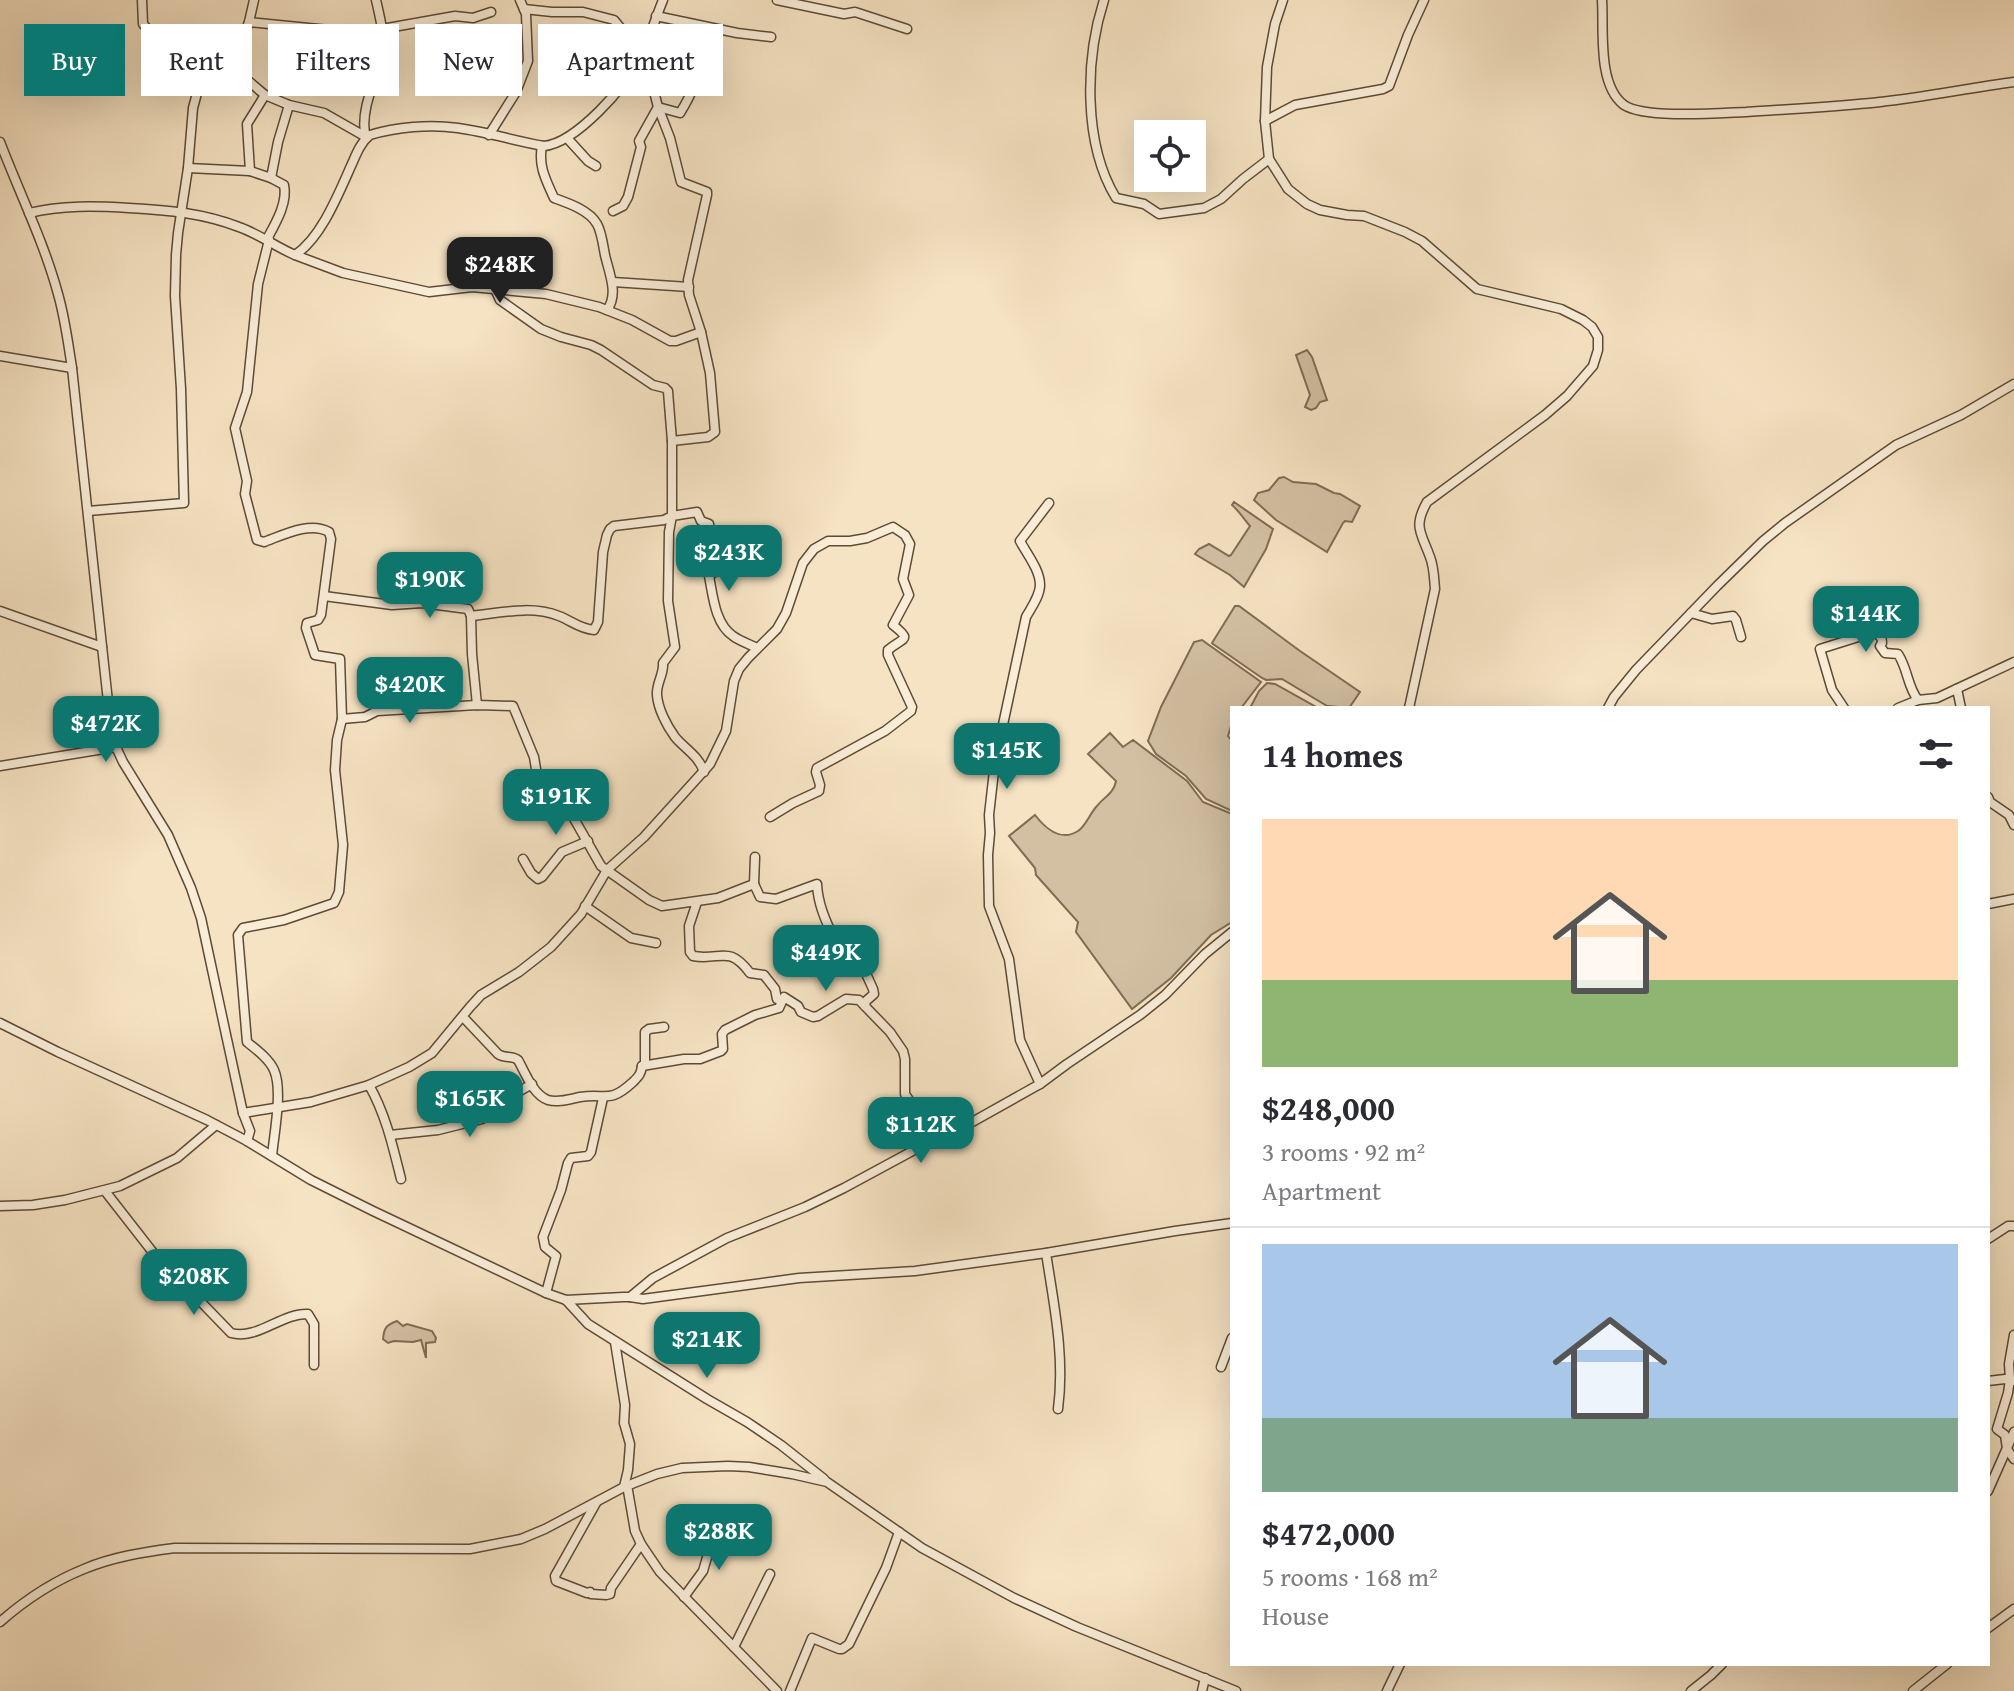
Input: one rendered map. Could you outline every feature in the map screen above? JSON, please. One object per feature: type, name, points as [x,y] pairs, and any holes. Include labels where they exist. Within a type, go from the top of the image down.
[{"type":"street","points":[[142,0],[143,24]]},
{"type":"street","points":[[254,0],[249,22],[269,24]]},
{"type":"street","points":[[376,0],[381,24]]},
{"type":"street","points":[[653,24],[663,0]]},
{"type":"street","points":[[777,0],[849,15],[855,12],[907,29]]},
{"type":"street","points":[[1104,0],[1094,43],[1092,112],[1098,157],[1116,198],[1144,204],[1159,214],[1204,208],[1221,199],[1269,159]]},
{"type":"street","points":[[1283,0],[1268,62],[1265,121],[1269,159],[1288,189],[1320,210],[1364,216],[1405,232],[1422,241],[1477,289],[1561,309],[1583,320],[1598,337],[1593,366],[1567,396],[1427,502],[1420,515],[1418,527],[1431,558],[1435,589],[1409,706]]},
{"type":"street","points":[[1265,121],[1295,105],[1389,86],[1424,0]]},
{"type":"street","points":[[1602,0],[1604,59],[1611,88],[1623,104],[1635,109],[1692,115],[1803,108],[1882,102],[2014,82]]},
{"type":"street","points":[[489,135],[525,73],[528,50],[522,4],[552,12],[583,12],[614,20],[617,24]]},
{"type":"street","points":[[399,26],[443,17],[473,18],[491,12]]},
{"type":"street","points":[[656,16],[771,37]]},
{"type":"street","points":[[252,84],[265,95],[289,105],[324,113],[366,137]]},
{"type":"street","points":[[250,171],[247,124],[265,95]]},
{"type":"street","points":[[88,511],[184,503],[175,296],[178,233],[196,96]]},
{"type":"street","points":[[366,137],[364,130],[370,96]]},
{"type":"street","points":[[295,255],[323,225],[357,151],[366,137],[374,133],[456,128],[552,146],[567,138],[613,96]]},
{"type":"street","points":[[655,96],[681,182],[707,192],[688,280],[710,373],[715,432],[708,437],[672,441]]},
{"type":"street","points":[[658,107],[680,113],[691,96]]},
{"type":"street","points":[[271,178],[289,105]]},
{"type":"street","points":[[613,211],[623,206],[628,197],[641,147],[639,141],[658,107]]},
{"type":"street","points":[[567,138],[596,166]]},
{"type":"street","points":[[0,142],[58,293],[72,368],[109,711],[116,747],[130,776],[168,835],[201,918],[243,1113],[250,1131],[247,1141]]},
{"type":"street","points":[[542,146],[540,158],[543,174],[554,198],[578,208],[598,225],[613,282],[611,304],[607,310]]},
{"type":"street","points":[[188,168],[250,171],[284,185],[286,192],[268,240],[258,284],[247,392],[235,428],[247,481],[245,494],[256,537],[261,541],[311,527],[329,532],[330,552],[320,619],[310,621],[306,628],[315,655],[340,659],[342,719],[335,755],[343,845],[337,898],[330,906],[243,928],[238,935],[247,1042],[269,1061],[277,1081],[272,1156]]},
{"type":"street","points":[[29,213],[96,206],[182,211],[238,226],[295,255],[343,273],[429,292],[472,287],[546,294],[607,310],[670,341],[701,332]]},
{"type":"street","points":[[613,282],[689,287]]},
{"type":"street","points":[[495,289],[500,300],[541,329],[591,345],[653,385],[668,391],[672,441],[668,601],[675,647],[663,663],[664,672],[656,692],[665,721],[675,737],[701,762],[704,772]]},
{"type":"street","points":[[0,356],[72,368]]},
{"type":"street","points":[[1609,706],[1636,670],[1763,541],[1896,445],[1961,415],[2014,384]]},
{"type":"street","points":[[1040,1084],[1020,1040],[1009,959],[989,907],[988,855],[995,762],[1026,617],[1040,585],[1020,541],[1049,503]]},
{"type":"street","points":[[471,616],[531,610],[558,616],[581,628],[594,630],[598,622],[603,552],[610,529],[614,526],[697,512],[701,521],[709,524],[718,569]]},
{"type":"street","points":[[243,1113],[311,1102],[394,1075],[432,1053],[481,995],[519,972],[551,947],[585,906],[607,870],[644,837],[704,772],[726,731],[734,681],[739,669],[777,629],[792,601],[803,563],[814,549],[828,541],[867,538],[893,527],[909,539],[903,579],[909,595],[893,625],[905,636],[887,652],[912,707],[911,711],[885,731],[817,768],[819,791],[770,817]]},
{"type":"street","points":[[757,648],[731,635],[720,622],[709,576],[760,547]]},
{"type":"street","points":[[324,596],[392,605],[422,603],[468,609],[477,705]]},
{"type":"street","points":[[0,611],[102,647]]},
{"type":"street","points":[[1691,613],[1712,619],[1735,617],[1741,637]]},
{"type":"street","points":[[1843,706],[1832,690],[1820,649],[1871,633],[1881,637],[1880,646],[1885,653],[1898,654],[1902,659],[1910,689],[1918,700]]},
{"type":"street","points":[[1903,706],[1918,700],[1937,698],[2014,662]]},
{"type":"street","points":[[1957,689],[1961,706]]},
{"type":"street","points":[[342,719],[365,717],[377,711],[477,705],[514,707],[534,757],[537,775],[549,800],[558,810],[572,815],[601,866],[662,906],[718,898],[754,884]]},
{"type":"street","points":[[0,766],[116,747]]},
{"type":"street","points":[[1990,802],[2009,815],[2014,825]]},
{"type":"street","points":[[523,859],[538,879],[562,852],[588,841]]},
{"type":"street","points":[[755,857],[754,884],[760,897],[776,899],[817,884],[820,907],[836,945],[838,948],[854,947],[873,989],[874,994],[866,1001],[865,1007]]},
{"type":"street","points":[[1990,904],[2014,899]]},
{"type":"street","points":[[697,902],[689,926],[690,952],[693,956],[736,957],[750,973],[764,975],[775,989],[777,999],[784,997],[798,1006],[801,1012],[813,1017],[846,999],[863,1003],[903,1051],[905,1094],[924,1122],[931,1141]]},
{"type":"street","points":[[585,906],[631,938],[656,943]]},
{"type":"street","points":[[630,1297],[653,1278],[727,1238],[805,1207],[1040,1084],[1148,1009],[1230,934]]},
{"type":"street","points":[[642,1066],[710,1056],[723,1049],[721,1037],[725,1030],[755,1015],[779,1008],[782,1000]]},
{"type":"street","points":[[463,1017],[503,1058],[515,1057],[537,1093],[548,1100],[587,1096],[603,1098],[617,1094],[642,1071],[645,1064],[645,1032],[664,1027]]},
{"type":"street","points":[[0,1023],[216,1125],[311,1180],[371,1210],[566,1300],[643,1299],[799,1278],[915,1271],[1230,1223]]},
{"type":"street","points":[[390,1135],[438,1130],[482,1119],[532,1084]]},
{"type":"street","points":[[369,1085],[380,1105],[401,1179]]},
{"type":"street","points":[[546,1293],[556,1256],[545,1247],[543,1237],[568,1163],[571,1158],[588,1156],[591,1152],[603,1098]]},
{"type":"street","points":[[0,1206],[65,1200],[130,1182],[177,1158],[216,1125]]},
{"type":"street","points":[[105,1191],[176,1282],[231,1333],[244,1335],[298,1314],[308,1314],[314,1324],[314,1365]]},
{"type":"street","points":[[1990,1238],[2008,1226],[2014,1226]]},
{"type":"street","points":[[1046,1253],[1060,1346],[1058,1409]]},
{"type":"street","points":[[566,1300],[588,1324],[747,1422],[922,1548],[1014,1598],[1077,1627],[1236,1691]]},
{"type":"street","points":[[2014,1335],[2009,1364],[2012,1380],[1997,1429],[2005,1435],[2007,1449],[2014,1459]]},
{"type":"street","points":[[615,1342],[625,1405],[624,1423],[630,1444],[625,1486],[641,1544],[660,1572],[777,1691]]},
{"type":"street","points":[[1221,1367],[1230,1343]]},
{"type":"street","points":[[1990,1381],[2012,1380]]},
{"type":"street","points":[[1990,1487],[2014,1432]]},
{"type":"street","points":[[0,1622],[39,1593],[84,1569],[139,1553],[175,1548],[470,1549],[521,1539],[625,1486],[682,1468],[728,1466],[827,1482]]},
{"type":"street","points":[[598,1501],[555,1576],[556,1581],[591,1594],[610,1594],[641,1544]]},
{"type":"street","points":[[684,1597],[703,1571],[716,1527]]},
{"type":"street","points":[[790,1691],[812,1638],[842,1649],[849,1644],[886,1568],[899,1532]]},
{"type":"street","points":[[734,1647],[770,1574]]},
{"type":"street","points":[[1990,1627],[2014,1609]]},
{"type":"street","points":[[1387,1691],[1399,1666]]},
{"type":"street","points":[[1691,1691],[1720,1666]]},
{"type":"street","points":[[1913,1691],[1944,1666]]},
{"type":"street","points":[[1202,1691],[1205,1678]]},
{"type":"shaded area","points":[[1307,350],[1327,400],[1311,410],[1305,407],[1310,395],[1296,355]]},
{"type":"shaded area","points":[[1279,478],[1293,482],[1316,484],[1360,506],[1352,522],[1343,523],[1327,552],[1276,520],[1254,500],[1258,493],[1269,490]]},
{"type":"shaded area","points":[[1234,502],[1273,529],[1266,549],[1244,587],[1195,554],[1209,544],[1231,555],[1250,526],[1232,505]]},
{"type":"shaded area","points":[[1235,606],[1239,606],[1360,692],[1350,706],[1327,706],[1282,679],[1266,680],[1212,643]]},
{"type":"shaded area","points":[[1202,640],[1261,682],[1243,706],[1230,706],[1230,810],[1206,799],[1186,776],[1156,754],[1148,741],[1161,707],[1194,642]]},
{"type":"shaded area","points":[[1267,683],[1275,684],[1314,706],[1251,706]]},
{"type":"shaded area","points":[[1110,733],[1123,747],[1133,740],[1187,781],[1203,802],[1230,813],[1230,923],[1211,935],[1171,978],[1132,1009],[1076,932],[1078,922],[1036,875],[1035,868],[1009,836],[1035,815],[1049,829],[1060,834],[1072,834],[1081,829],[1111,792],[1116,781],[1088,754]]},
{"type":"shaded area","points":[[397,1321],[403,1326],[407,1324],[432,1331],[436,1338],[435,1342],[426,1343],[426,1358],[421,1340],[388,1343],[383,1339],[386,1327]]}]
